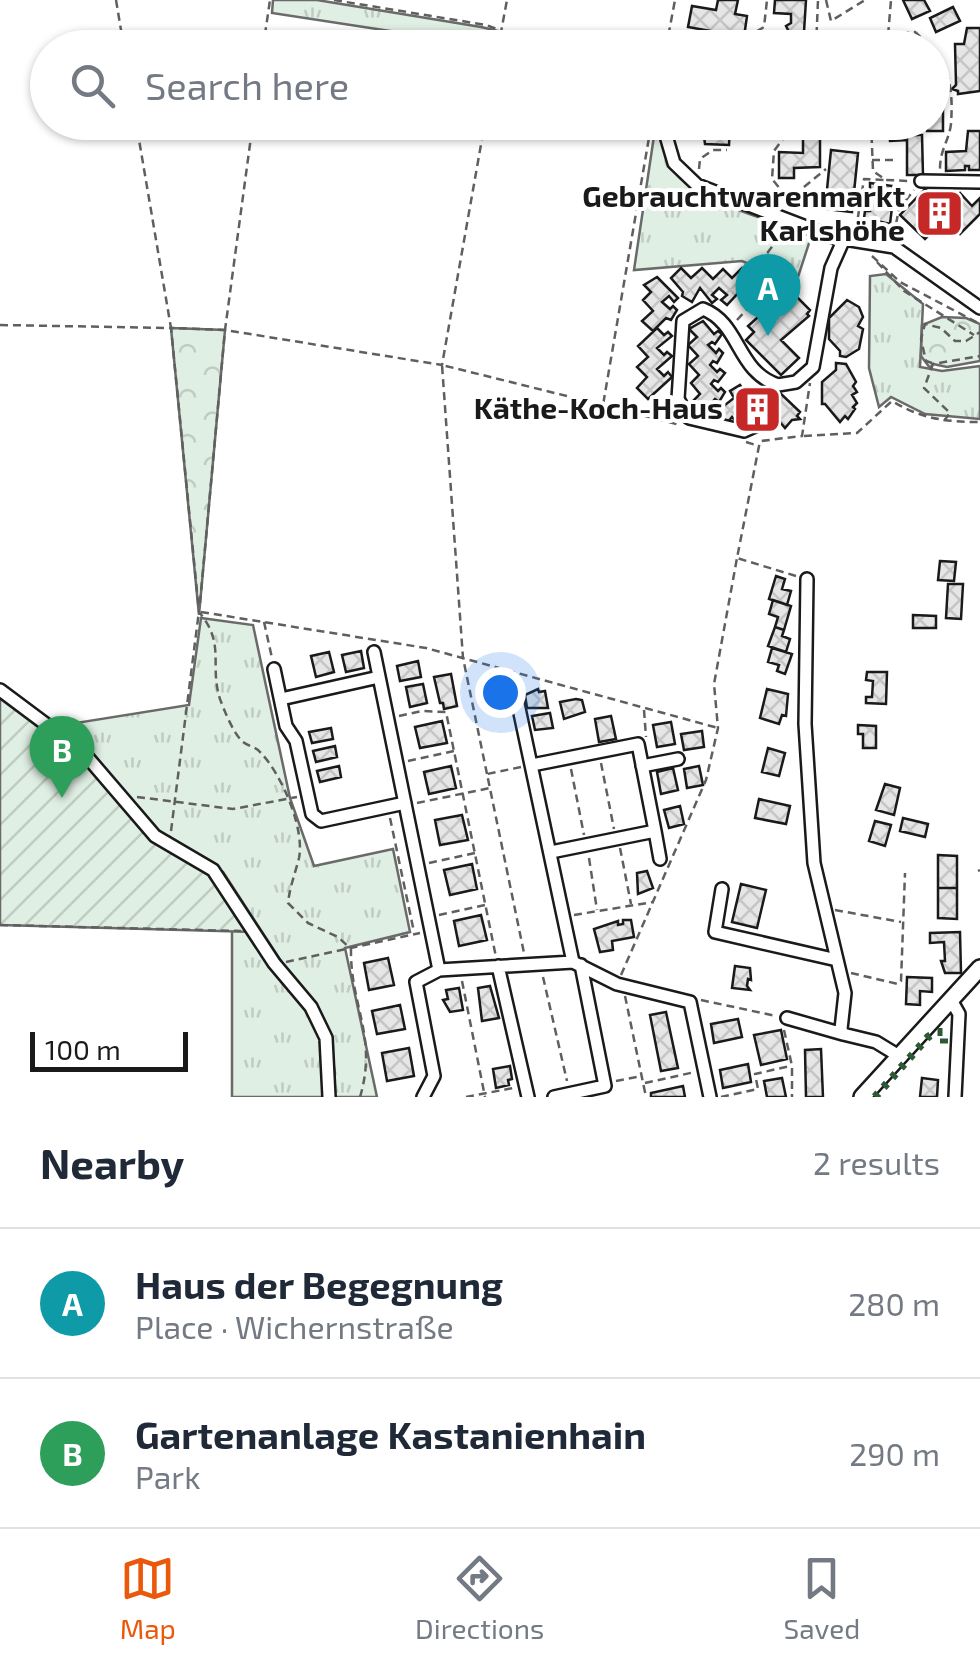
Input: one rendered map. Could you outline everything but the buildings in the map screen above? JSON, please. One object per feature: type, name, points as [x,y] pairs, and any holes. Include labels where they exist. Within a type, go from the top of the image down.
[{"type":"main road","points":[[862,1097],[980,968]]},
{"type":"street","points":[[667,140],[674,163],[697,185],[843,240],[882,244],[905,252],[980,308]]},
{"type":"street","points":[[921,181],[980,182]]},
{"type":"street","points":[[755,426],[744,432],[689,418],[678,400],[682,321],[703,310],[718,315],[745,360],[768,382],[788,385],[804,377],[813,367],[831,268],[843,240]]},
{"type":"street","points":[[808,579],[805,724],[814,863],[844,994],[843,1034]]},
{"type":"street","points":[[374,652],[439,970]]},
{"type":"street","points":[[274,669],[286,726],[296,740],[312,814],[322,821],[405,804]]},
{"type":"street","points":[[280,700],[379,677]]},
{"type":"street","points":[[514,685],[606,1086],[554,1097]]},
{"type":"street","points":[[0,690],[82,752],[156,836],[213,870],[274,963],[312,1007],[326,1038],[329,1097]]},
{"type":"street","points":[[532,765],[638,744],[660,858]]},
{"type":"street","points":[[642,766],[678,759]]},
{"type":"street","points":[[551,852],[655,831]]},
{"type":"street","points":[[722,889],[715,932],[838,967]]},
{"type":"street","points":[[423,1097],[434,1076],[416,982],[439,970],[577,963],[618,984],[690,1002],[710,1097]]},
{"type":"street","points":[[498,966],[525,1091]]},
{"type":"street","points":[[950,1000],[959,1014],[955,1097]]},
{"type":"street","points":[[786,1018],[876,1042],[899,1056]]},
{"type":"path","points":[[116,0],[121,30]]},
{"type":"path","points":[[266,30],[270,0]]},
{"type":"path","points":[[334,0],[502,29],[507,0]]},
{"type":"path","points":[[669,30],[675,0]]},
{"type":"path","points":[[759,30],[764,27],[767,0]]},
{"type":"path","points":[[817,30],[818,0]]},
{"type":"path","points":[[826,0],[831,21],[867,0]]},
{"type":"path","points":[[888,30],[891,0]]},
{"type":"path","points":[[139,140],[171,328],[199,612],[212,628],[217,648],[220,702],[241,741],[260,750],[289,799],[300,837],[288,903],[308,923],[338,937],[350,949],[350,973],[366,1030],[368,1064],[360,1096],[370,1097]]},
{"type":"path","points":[[169,845],[199,612],[224,330],[250,140]]},
{"type":"path","points":[[482,140],[442,364],[462,658],[533,964],[570,1094]]},
{"type":"path","points":[[604,405],[648,140]]},
{"type":"path","points":[[782,140],[774,151],[772,179],[795,207],[800,191],[826,169]]},
{"type":"path","points":[[871,140],[873,171],[886,180]]},
{"type":"path","points":[[940,182],[940,150],[945,140]]},
{"type":"path","points":[[697,185],[700,159],[714,150],[726,150]]},
{"type":"path","points":[[872,160],[895,160]]},
{"type":"path","points":[[921,181],[864,179],[858,224],[870,253],[900,282],[980,324]]},
{"type":"path","points":[[882,244],[896,229],[899,208],[921,181]]},
{"type":"path","points":[[729,328],[766,289],[768,252],[791,222]]},
{"type":"path","points":[[876,260],[904,291],[974,335]]},
{"type":"path","points":[[980,332],[966,341],[955,341],[941,328],[925,324],[921,339],[926,360],[933,364],[980,356]]},
{"type":"path","points":[[0,325],[224,330],[442,364],[690,428]]},
{"type":"path","points":[[933,364],[924,388],[950,412],[943,422]]},
{"type":"path","points":[[802,436],[813,367]]},
{"type":"path","points":[[618,984],[706,780],[718,728],[714,684],[761,440],[857,432],[892,402],[916,416],[943,422],[980,422]]},
{"type":"path","points":[[742,441],[759,446]]},
{"type":"path","points":[[737,558],[808,579]]},
{"type":"path","points":[[199,612],[426,648],[718,728]]},
{"type":"path","points":[[264,622],[274,669]]},
{"type":"path","points":[[638,744],[646,738],[644,708]]},
{"type":"path","points":[[388,718],[422,711],[446,712],[498,966]]},
{"type":"path","points":[[411,760],[454,751]]},
{"type":"path","points":[[599,752],[612,820]]},
{"type":"path","points":[[488,774],[532,765]]},
{"type":"path","points":[[405,804],[490,788]]},
{"type":"path","points":[[120,796],[233,809],[289,799]]},
{"type":"path","points":[[388,806],[414,934]]},
{"type":"path","points":[[618,838],[632,906]]},
{"type":"path","points":[[432,862],[475,853]]},
{"type":"path","points":[[838,967],[898,984],[905,873]]},
{"type":"path","points":[[565,917],[654,902]]},
{"type":"path","points":[[443,914],[486,905]]},
{"type":"path","points":[[825,911],[903,923]]},
{"type":"path","points":[[0,924],[253,932]]},
{"type":"path","points":[[274,963],[431,930]]},
{"type":"path","points":[[464,988],[485,1095]]},
{"type":"path","points":[[625,997],[646,1097]]},
{"type":"path","points":[[706,999],[786,1018],[792,1097]]},
{"type":"path","points":[[720,1097],[758,1089],[755,1074],[792,1066]]},
{"type":"path","points":[[643,1084],[704,1070]]},
{"type":"path","points":[[621,1080],[642,1076]]},
{"type":"path","points":[[466,1097],[525,1091]]},
{"type":"green space","points":[[273,0],[317,0],[494,30],[384,30],[272,13]]},
{"type":"green space","points":[[653,140],[663,140],[672,168],[696,190],[736,209],[812,234],[796,283],[742,261],[634,270]]},
{"type":"green space","points":[[886,274],[923,304],[920,367],[942,371],[980,366],[980,419],[925,414],[891,397],[879,407],[869,368],[870,276]]},
{"type":"green space","points":[[942,317],[966,318],[980,324],[980,361],[947,367],[933,364],[930,368],[921,356],[922,325]]},
{"type":"green space","points":[[171,328],[225,330],[199,615]]},
{"type":"green space","points":[[201,618],[253,625],[290,798],[314,866],[393,849],[410,932],[345,948],[377,1097],[333,1097],[335,1073],[328,1033],[223,872],[153,830],[57,726],[189,705]]},
{"type":"green space","points":[[0,690],[83,752],[165,843],[213,870],[253,932],[0,925]]},
{"type":"green space","points":[[232,930],[253,932],[326,1038],[329,1097],[232,1097]]},
{"type":"hedge","points":[[875,1097],[928,1037],[944,1032],[944,1045]]},
{"type":"place","name":"Gebrauchtwarenmarkt Karlshöhe","points":[[940,214]]},
{"type":"place","name":"Haus der Begegnung","points":[[768,336]]},
{"type":"place","name":"Käthe-Koch-Haus","points":[[758,409]]},
{"type":"place","name":"Gartenanlage Kastanienhain","points":[[62,798]]}]
